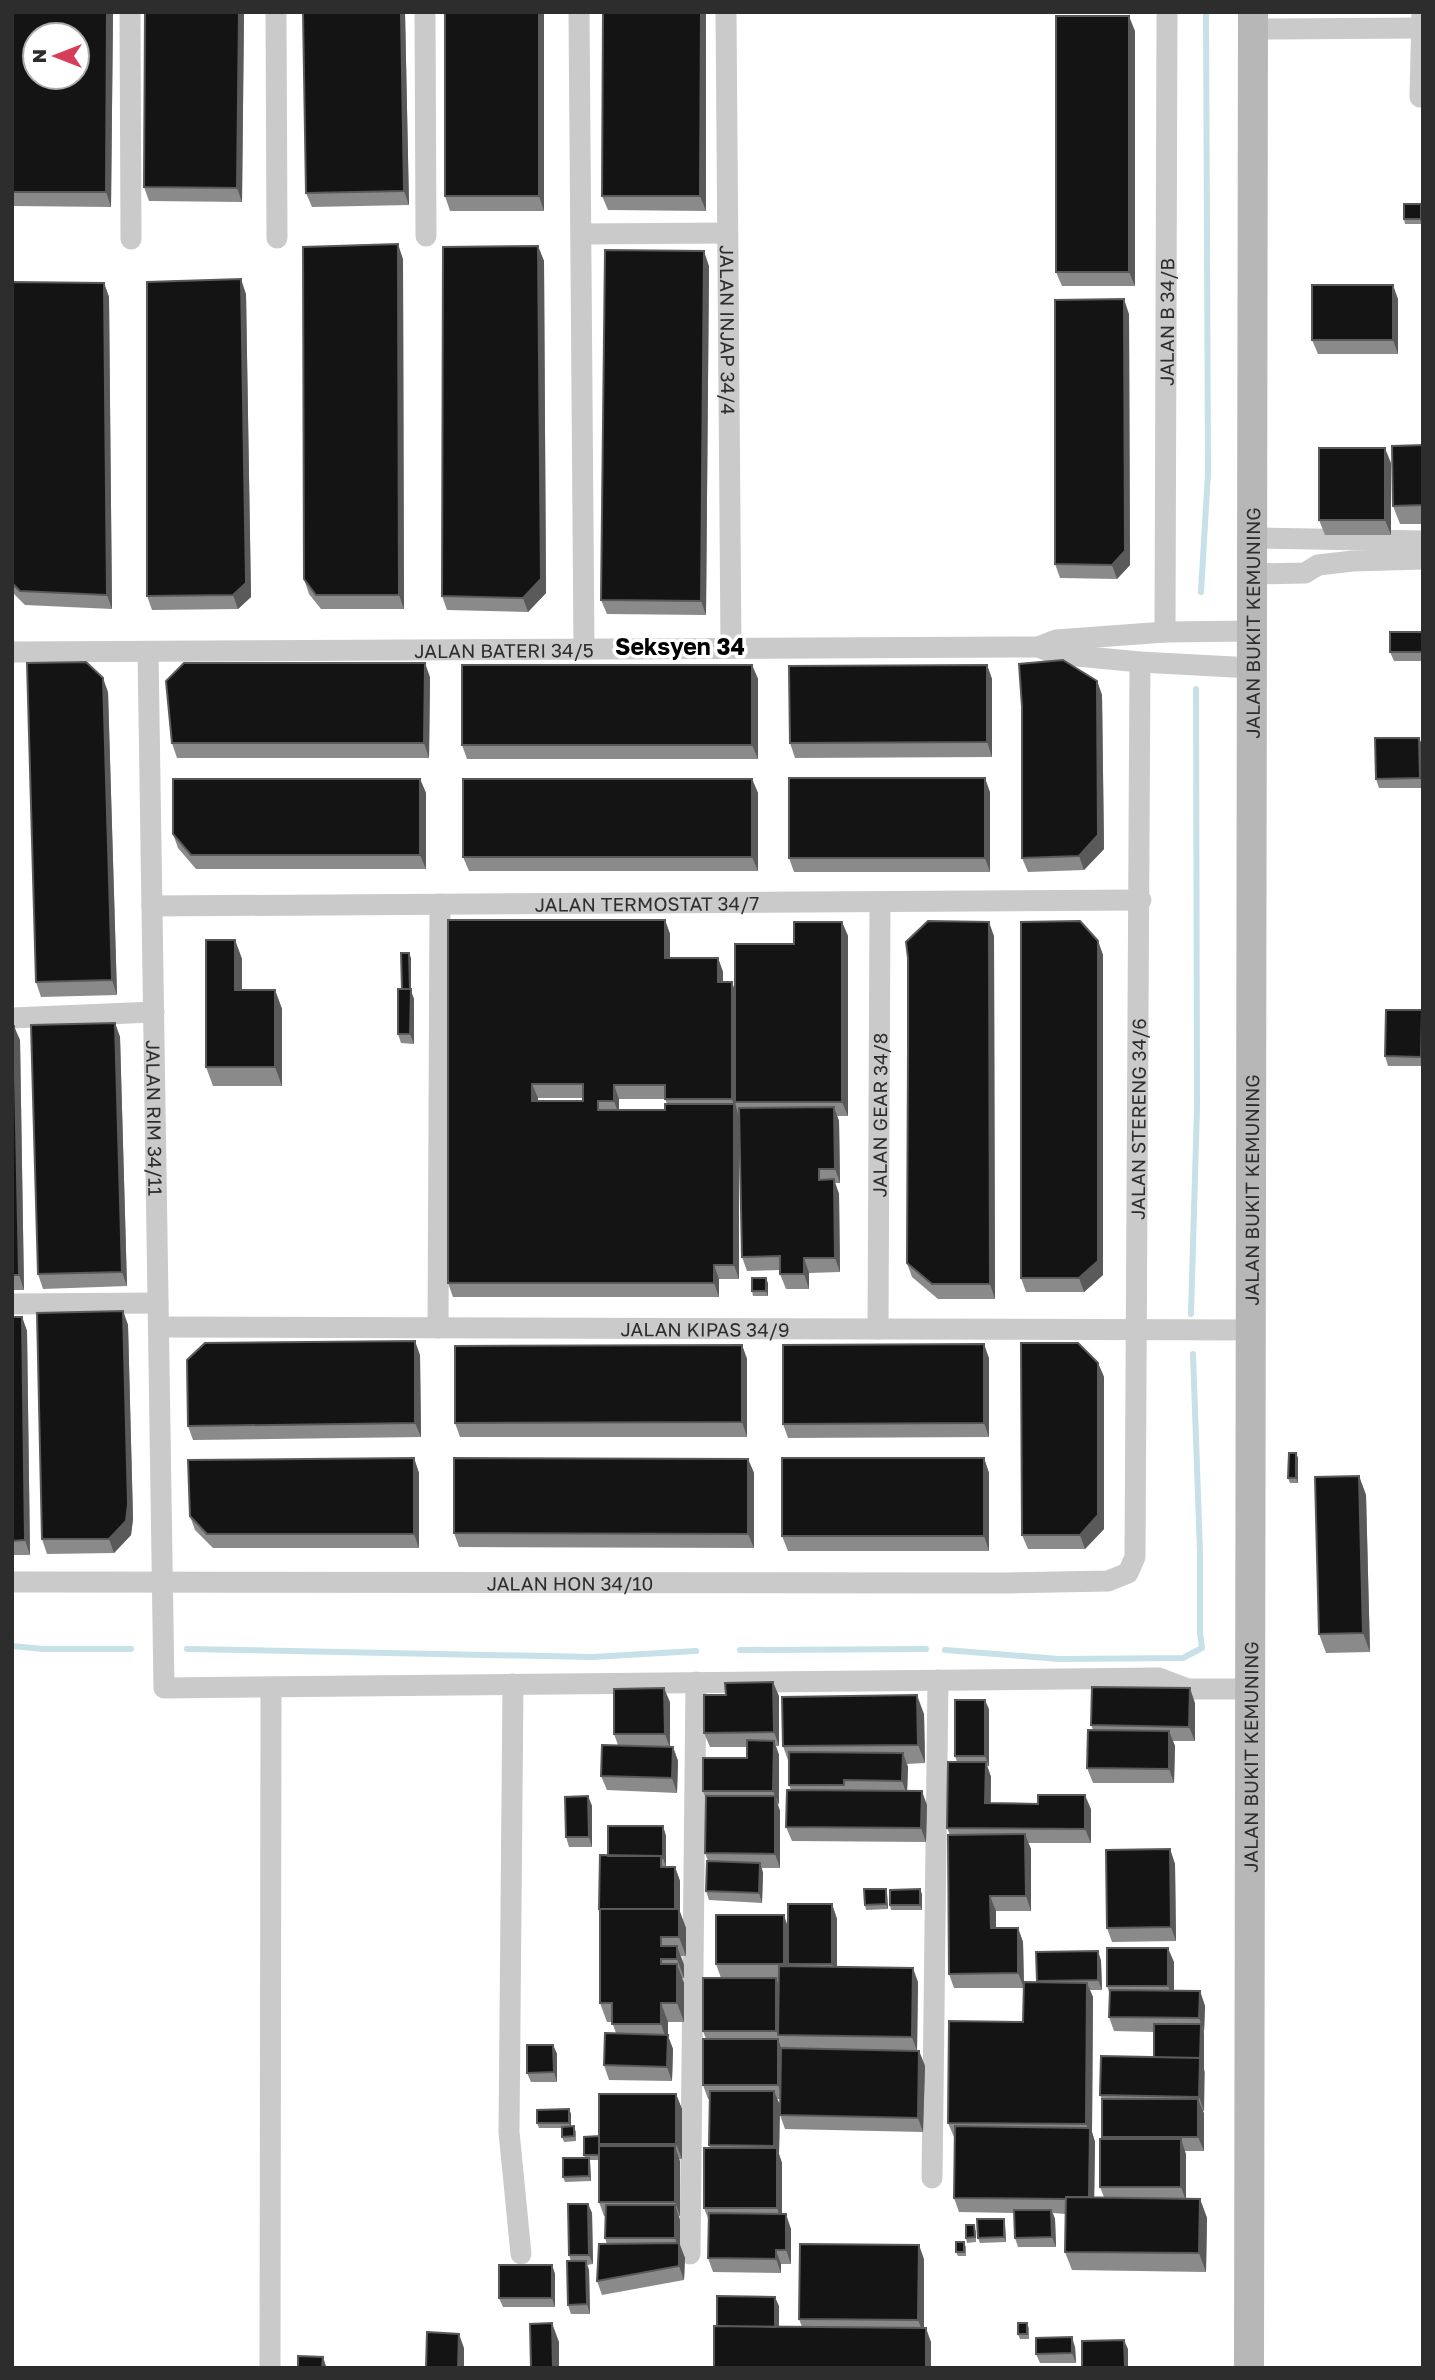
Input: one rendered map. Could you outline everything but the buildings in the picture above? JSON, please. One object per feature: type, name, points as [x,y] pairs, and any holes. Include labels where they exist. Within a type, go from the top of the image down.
[{"type":"main road","name":"JALAN BUKIT KEMUNING","points":[[1249,2368],[1254,21]]},
{"type":"street","points":[[130,12],[131,239]]},
{"type":"street","points":[[276,12],[277,237]]},
{"type":"street","points":[[425,12],[426,236]]},
{"type":"street","points":[[579,12],[584,649]]},
{"type":"street","name":"JALAN INJAP 34/4","points":[[726,12],[731,648]]},
{"type":"street","name":"JALAN B 34/B","points":[[1165,632],[1167,12]]},
{"type":"street","points":[[1420,97],[1422,12]]},
{"type":"street","points":[[1254,21],[1422,28]]},
{"type":"street","points":[[581,234],[727,233]]},
{"type":"street","points":[[1253,538],[1423,541]]},
{"type":"street","points":[[1252,574],[1305,573],[1318,565],[1353,561],[1423,559]]},
{"type":"street","points":[[1038,647],[1056,640],[1165,632],[1252,631]]},
{"type":"street","points":[[1038,647],[1056,654],[1252,668]]},
{"type":"street","name":"JALAN BATERI 34/5","points":[[12,652],[1038,647]]},
{"type":"street","name":"JALAN RIM 34/11","points":[[148,652],[164,1688],[271,1687]]},
{"type":"street","name":"JALAN STERENG 34/6","points":[[1128,1573],[1135,1557],[1141,900],[1140,662]]},
{"type":"street","name":"JALAN TERMOSTAT 34/7","points":[[152,906],[1141,900]]},
{"type":"street","name":"JALAN GEAR 34/8","points":[[878,1329],[880,902]]},
{"type":"street","points":[[438,1328],[440,904]]},
{"type":"street","points":[[12,1018],[154,1013]]},
{"type":"street","points":[[12,1304],[158,1303]]},
{"type":"street","name":"JALAN KIPAS 34/9","points":[[159,1327],[1251,1330]]},
{"type":"street","name":"JALAN HON 34/10","points":[[12,1582],[1006,1583],[1108,1581],[1128,1573]]},
{"type":"street","points":[[270,2368],[271,1687],[1159,1678],[1188,1689],[1250,1689]]},
{"type":"street","points":[[932,2178],[937,1680]]},
{"type":"street","points":[[690,2254],[696,1682]]},
{"type":"street","points":[[513,1684],[509,2132],[521,2254]]},
{"type":"waterway","points":[[1201,592],[1208,473],[1206,12]]},
{"type":"waterway","points":[[1191,1314],[1197,1107],[1196,689]]},
{"type":"waterway","points":[[945,1650],[1059,1659],[1183,1658],[1202,1648],[1193,1354]]},
{"type":"waterway","points":[[12,1646],[43,1649],[131,1649]]},
{"type":"waterway","points":[[187,1649],[592,1657],[696,1651]]},
{"type":"waterway","points":[[740,1650],[926,1649]]},
{"type":"district","name":"Seksyen 34","points":[[680,646]]}]
